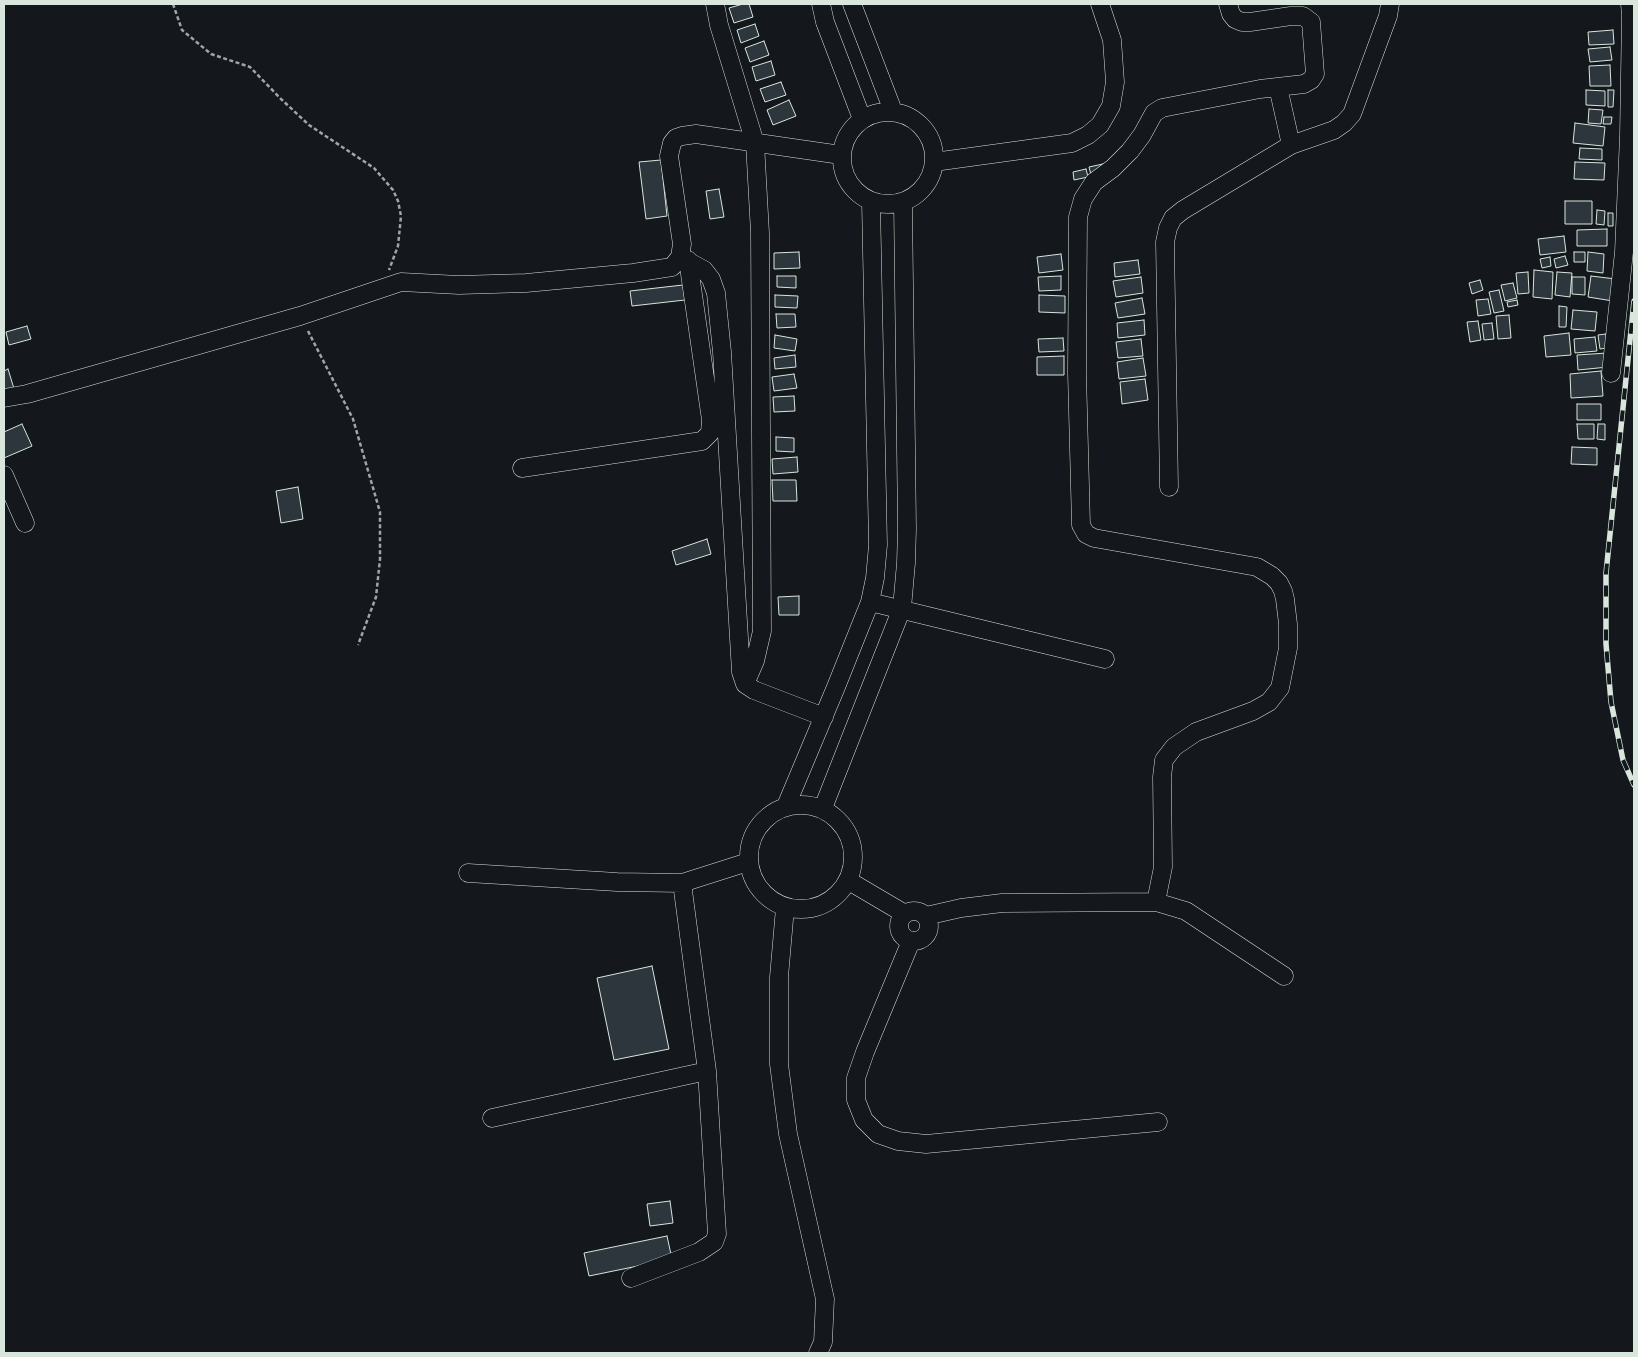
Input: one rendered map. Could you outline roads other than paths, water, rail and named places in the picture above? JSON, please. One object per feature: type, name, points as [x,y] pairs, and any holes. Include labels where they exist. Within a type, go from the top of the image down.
[{"type":"street","points":[[715,4],[719,25],[755,143],[760,233],[762,631],[755,661],[745,684]]},
{"type":"street","points":[[821,4],[825,22],[862,118]]},
{"type":"street","points":[[852,4],[893,111]]},
{"type":"street","points":[[934,162],[1072,143],[1088,135],[1100,125],[1111,106],[1115,82],[1112,40],[1100,4]]},
{"type":"street","points":[[1156,902],[1163,867],[1162,777],[1164,760],[1174,747],[1196,732],[1253,711],[1269,702],[1280,688],[1287,660],[1288,624],[1285,599],[1279,583],[1272,576],[1257,567],[1094,538],[1086,534],[1081,524],[1077,373],[1078,216],[1083,199],[1094,182],[1130,151],[1142,135],[1154,113],[1162,108],[1304,84],[1311,80],[1315,74],[1311,22],[1303,16],[1292,16],[1242,22],[1235,19],[1231,14],[1228,4]]},
{"type":"street","points":[[1169,487],[1165,242],[1168,228],[1173,218],[1183,210],[1291,145],[1334,130],[1344,123],[1352,114],[1388,16],[1390,4]]},
{"type":"street","points":[[1611,373],[1628,276],[1624,252],[1629,136],[1630,4]]},
{"type":"street","points":[[1278,87],[1291,145]]},
{"type":"street","points":[[893,111],[910,117],[924,128],[932,144],[934,162],[930,179],[919,193],[903,203],[887,205],[871,202],[854,191],[844,174],[841,155],[847,134],[862,118],[877,112],[893,111]]},
{"type":"street","points":[[522,468],[702,441],[710,433],[711,420],[669,156],[672,143],[676,138],[696,134],[841,155]]},
{"type":"street","points":[[786,806],[870,602],[875,578],[878,545],[871,202]]},
{"type":"street","points":[[823,808],[902,608],[907,529],[903,203]]},
{"type":"street","points":[[4,398],[27,394],[300,316],[405,281],[436,284],[526,283],[633,273],[672,267],[684,259]]},
{"type":"street","points":[[684,259],[704,270],[711,279],[716,293],[722,352],[740,656],[745,684],[754,690],[824,717]]},
{"type":"street","points":[[4,475],[25,523]]},
{"type":"street","points":[[870,602],[902,608],[1105,659]]},
{"type":"street","points":[[811,804],[823,808],[844,826],[854,853],[848,881],[832,900],[810,910],[785,908],[767,898],[754,882],[748,862],[751,838],[765,818],[786,806],[811,804]]},
{"type":"street","points":[[468,873],[617,882],[682,883],[748,862]]},
{"type":"street","points":[[848,881],[904,914]]},
{"type":"street","points":[[631,1278],[699,1252],[714,1242],[717,1234],[707,1071],[682,883]]},
{"type":"street","points":[[926,916],[961,908],[1002,903],[1156,902],[1186,911],[1284,976]]},
{"type":"street","points":[[785,908],[779,976],[779,1064],[788,1134],[826,1299],[823,1342],[818,1353]]},
{"type":"street","points":[[912,910],[920,911],[926,916],[930,922],[929,930],[925,937],[919,941],[911,941],[902,934],[899,924],[904,914],[912,910]]},
{"type":"street","points":[[911,941],[856,1078],[856,1100],[861,1114],[864,1120],[878,1134],[898,1141],[926,1144],[1158,1122]]},
{"type":"street","points":[[492,1118],[707,1071]]},
{"type":"railway","points":[[1634,301],[1606,573],[1606,644],[1611,702],[1623,760],[1634,785]]}]
